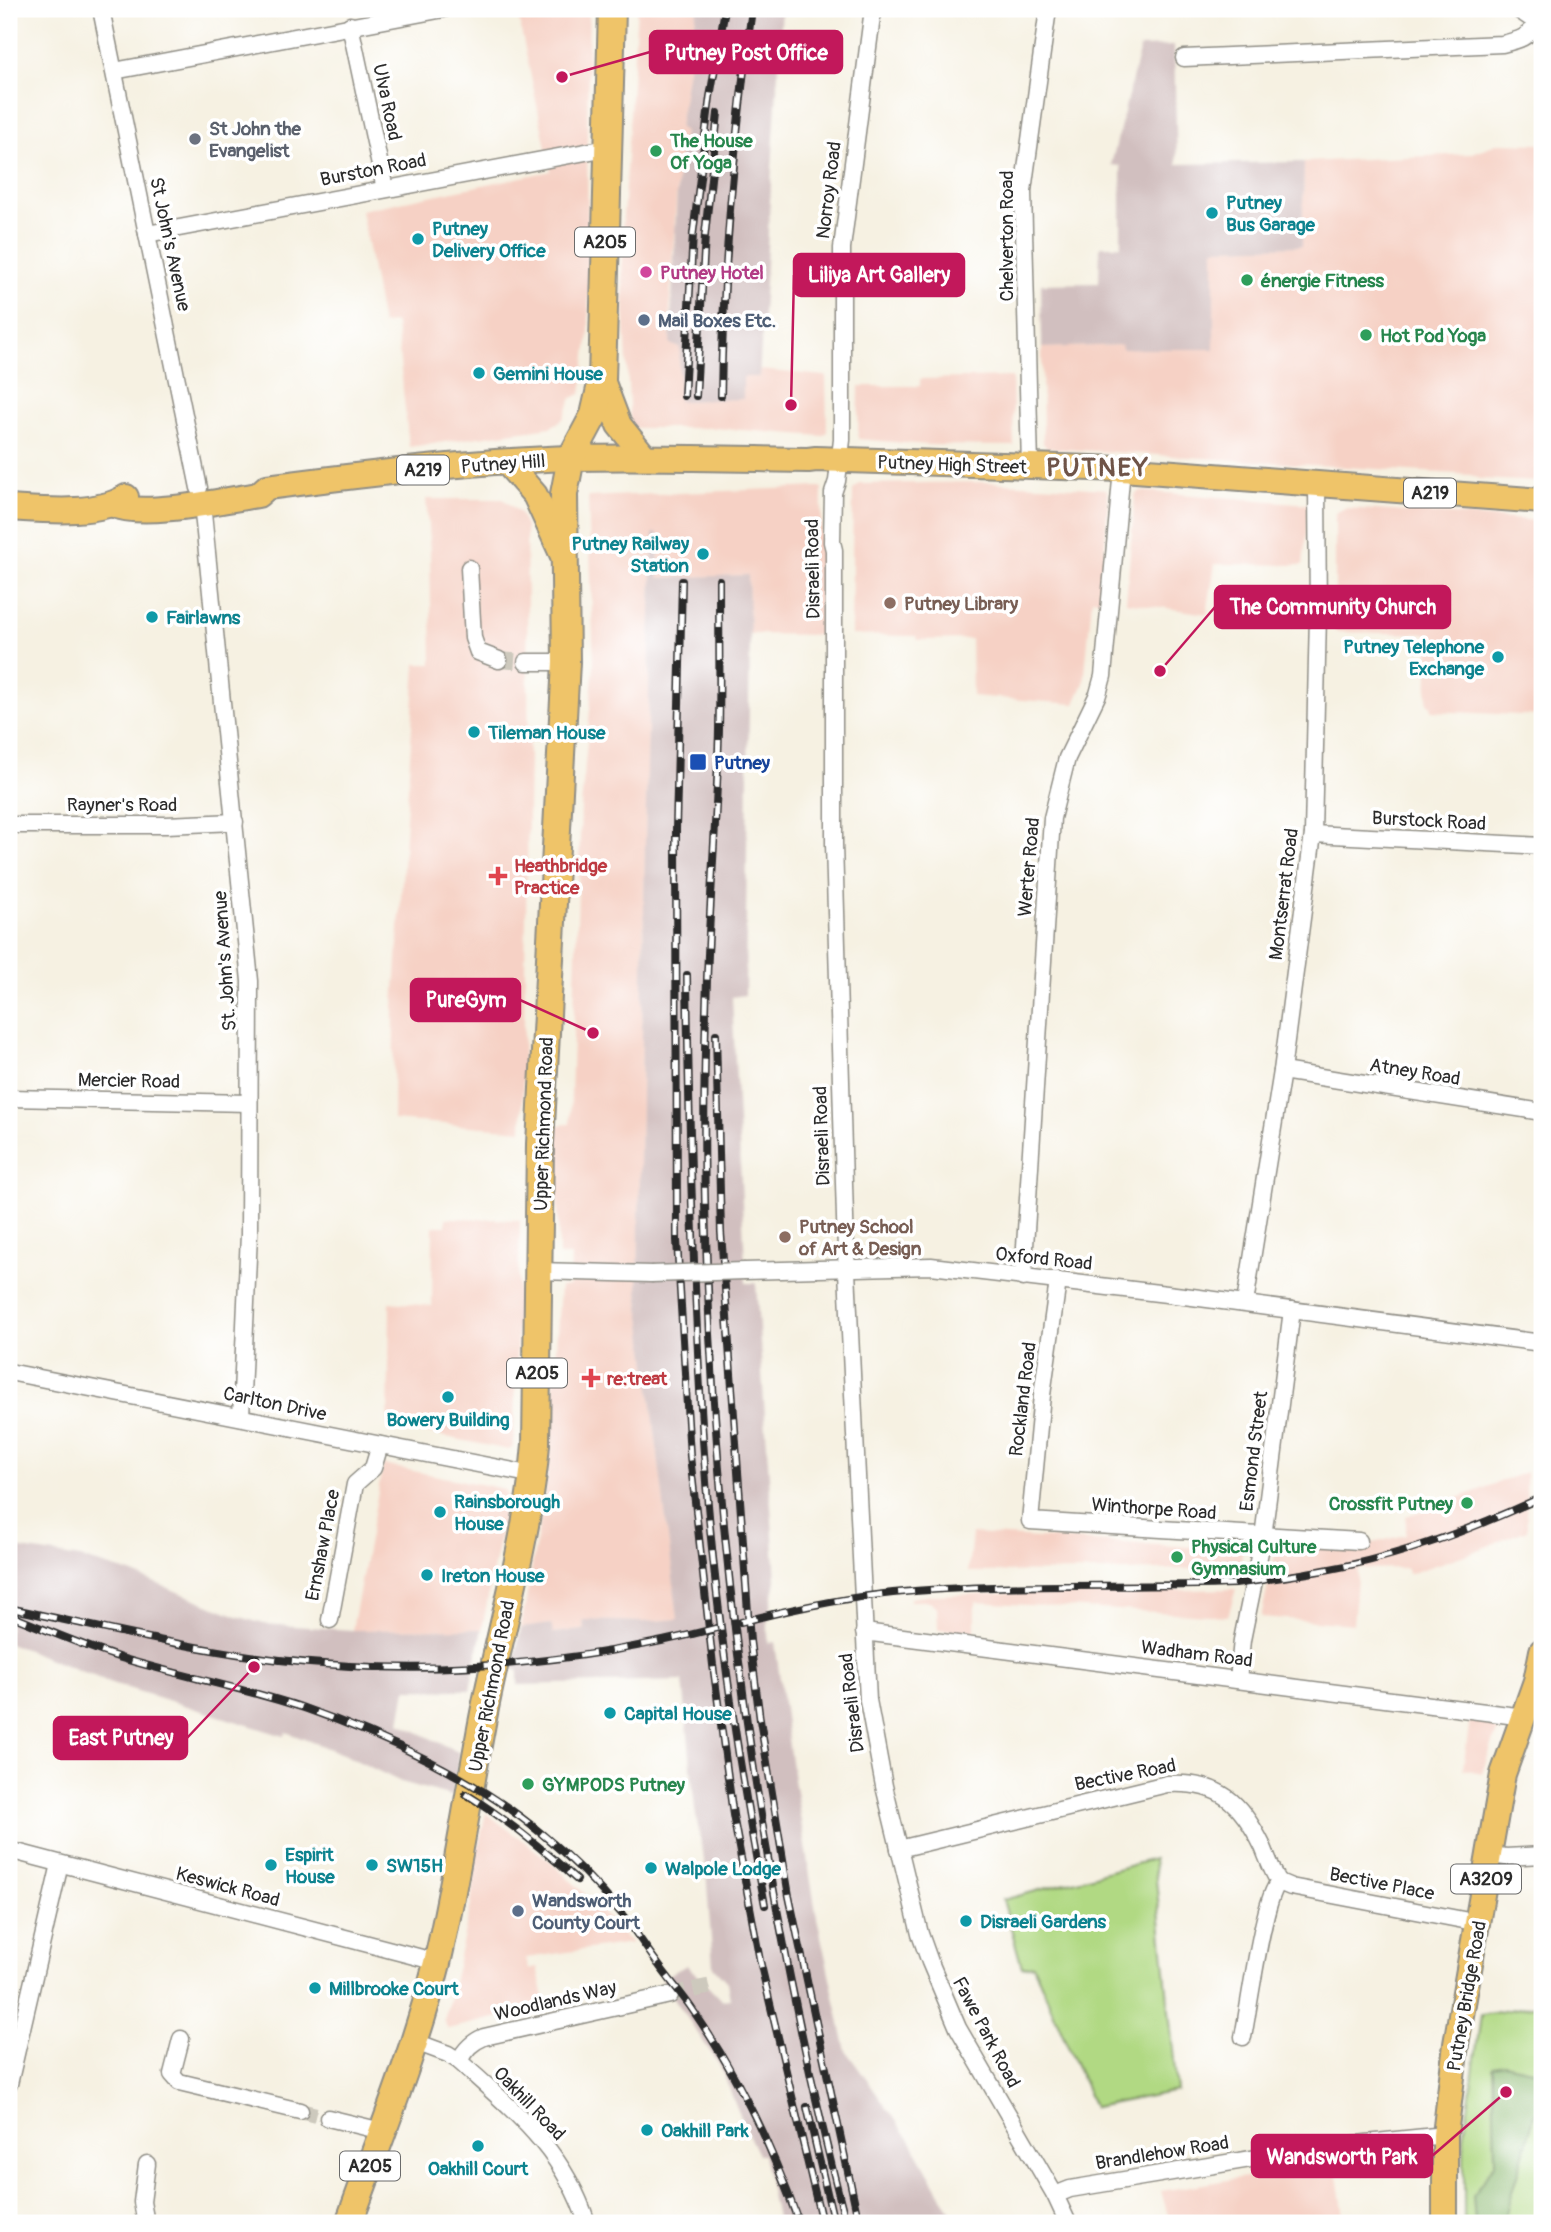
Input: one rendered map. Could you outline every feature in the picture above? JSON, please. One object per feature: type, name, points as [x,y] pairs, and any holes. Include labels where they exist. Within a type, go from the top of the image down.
[{"type":"highway","name":"Upper Richmond Road","points":[[349,2223],[413,2041],[437,1962],[485,1709],[534,1475],[540,1144],[566,663],[564,494],[571,458],[594,415],[602,380],[612,9]]},
{"type":"main road","points":[[602,380],[619,425],[645,457]]},
{"type":"main road","name":"Putney High Street","points":[[571,458],[816,458],[839,461],[1122,469],[1542,501]]},
{"type":"main road","name":"Putney Hill","points":[[9,508],[56,510],[114,505],[125,498],[200,496],[255,480],[267,487],[399,472],[571,458]]},
{"type":"main road","points":[[507,463],[535,495],[563,556]]},
{"type":"main road","name":"Putney Bridge Road","points":[[1445,2223],[1445,2135],[1455,2054],[1503,1774],[1524,1717],[1542,1651]]},
{"type":"street","name":"St John's Avenue","points":[[101,9],[200,496]]},
{"type":"street","points":[[114,71],[350,25],[403,12],[444,9]]},
{"type":"street","name":"Norroy Road","points":[[839,461],[842,440],[842,248],[873,9]]},
{"type":"street","name":"Chelverton Road","points":[[1030,466],[1023,191],[1048,9]]},
{"type":"street","points":[[1184,58],[1502,44],[1530,35],[1540,25],[1517,9]]},
{"type":"street","name":"Ulva Road","points":[[350,25],[384,188]]},
{"type":"street","name":"Burston Road","points":[[147,234],[607,148]]},
{"type":"street","name":"Disraeli Road","points":[[839,461],[837,481],[832,493],[831,517],[834,550],[834,844],[847,1268],[868,1700],[899,1849]]},
{"type":"street","name":"Werter Road","points":[[1023,1278],[1042,940],[1052,818],[1067,758],[1103,676],[1122,469]]},
{"type":"street","name":"Montserrat Road","points":[[1245,1303],[1283,1071],[1313,834],[1318,615],[1317,485]]},
{"type":"street","name":"St. John's Avenue","points":[[200,496],[250,981],[249,1234],[241,1417]]},
{"type":"street","points":[[469,568],[473,638],[478,652],[499,660]]},
{"type":"street","points":[[526,662],[566,663]]},
{"type":"street","name":"Rayner's Road","points":[[9,825],[235,822]]},
{"type":"street","name":"Burstock Road","points":[[1313,834],[1542,846]]},
{"type":"street","name":"Atney Road","points":[[1283,1071],[1542,1112]]},
{"type":"street","name":"Mercier Road","points":[[9,1098],[249,1103]]},
{"type":"street","name":"Oxford Road","points":[[538,1271],[650,1274],[931,1266],[1245,1303],[1542,1343]]},
{"type":"street","name":"Rockland Road","points":[[1030,1521],[1042,1395],[1058,1281]]},
{"type":"street","name":"Esmond Street","points":[[1238,1680],[1242,1640],[1263,1537],[1292,1310]]},
{"type":"street","name":"Carlton Drive","points":[[9,1372],[534,1475]]},
{"type":"street","name":"Ernshaw Place","points":[[330,1620],[355,1484],[373,1468],[380,1445]]},
{"type":"street","name":"Winthorpe Road","points":[[1030,1521],[1359,1541]]},
{"type":"street","name":"Wadham Road","points":[[864,1632],[1524,1717]]},
{"type":"street","name":"Bective Road","points":[[899,1849],[1149,1787],[1202,1784],[1230,1800],[1249,1820],[1279,1882]]},
{"type":"street","name":"Fawe Park Road","points":[[899,1849],[919,1934],[958,2028],[1055,2195],[1068,2223]]},
{"type":"street","name":"Keswick Road","points":[[9,1850],[437,1962]]},
{"type":"street","points":[[1490,1855],[1542,1856]]},
{"type":"street","points":[[9,2084],[60,1864]]},
{"type":"street","points":[[1243,2037],[1266,1914],[1273,1888],[1279,1882]]},
{"type":"street","name":"Bective Place","points":[[1279,1882],[1291,1888],[1479,1923]]},
{"type":"street","name":"Woodlands Way","points":[[459,2061],[474,2042],[484,2037],[670,1995]]},
{"type":"street","points":[[181,2039],[172,2074],[179,2082],[300,2111]]},
{"type":"street","name":"Oakhill Road","points":[[413,2041],[449,2054],[517,2113],[573,2184],[587,2223]]},
{"type":"street","points":[[328,2118],[382,2131]]},
{"type":"street","name":"Brandlehow Road","points":[[1055,2195],[1070,2189],[1317,2148],[1445,2135]]},
{"type":"street","points":[[146,2223],[142,2202],[147,2164]]},
{"type":"shaded area","points":[[589,9],[589,333],[581,394],[572,398],[563,419],[551,427],[409,447],[396,324],[382,325],[361,210],[551,171],[517,11]]},
{"type":"shaded area","points":[[637,9],[697,9],[679,128],[684,131],[678,168],[670,298],[670,344],[680,348],[678,401],[742,399],[743,377],[758,377],[759,370],[826,376],[827,433],[822,436],[714,428],[636,428],[630,423],[621,246]]},
{"type":"shaded area","points":[[697,9],[782,9],[759,377],[743,377],[743,399],[678,401],[680,348],[670,344],[678,168],[684,131],[679,128]]},
{"type":"shaded area","name":"Putney Bus Garage","points":[[1174,46],[1177,164],[1304,162],[1302,246],[1214,248],[1214,349],[1122,349],[1121,345],[1042,348],[1041,284],[1099,283],[1100,246],[1121,246],[1121,166],[1111,165],[1140,47]]},
{"type":"shaded area","points":[[1499,143],[1542,144],[1542,482],[1479,479],[1471,475],[1047,448],[1043,443],[1042,348],[1122,345],[1122,349],[1214,349],[1214,248],[1302,246],[1304,162],[1469,154]]},
{"type":"shaded area","points":[[1012,377],[1014,446],[928,445],[858,439],[859,386],[920,386],[920,379]]},
{"type":"shaded area","points":[[988,482],[1106,489],[1108,498],[1101,599],[1092,599],[1084,683],[1075,704],[972,696],[971,639],[917,640],[916,636],[851,635],[853,490],[860,484]]},
{"type":"shaded area","points":[[820,487],[820,635],[750,634],[748,575],[659,578],[658,533],[653,533],[638,1291],[678,1619],[643,1622],[583,1620],[584,1630],[552,1633],[551,1624],[521,1628],[547,1482],[560,1287],[570,1286],[571,1256],[559,1256],[556,1125],[570,1124],[581,807],[594,666],[588,497]]},
{"type":"shaded area","points":[[1140,491],[1309,504],[1303,565],[1215,564],[1207,614],[1126,602],[1135,495]]},
{"type":"shaded area","points":[[426,499],[503,499],[520,513],[526,527],[529,760],[522,1130],[393,1120],[394,1006],[416,664],[432,664],[430,551]]},
{"type":"shaded area","points":[[1345,508],[1542,521],[1542,716],[1431,711],[1431,705],[1427,704],[1429,634],[1335,632],[1335,513]]},
{"type":"shaded area","points":[[653,533],[658,533],[659,578],[748,575],[750,634],[745,995],[732,997],[746,1283],[756,1283],[776,1580],[767,1626],[769,1643],[775,1642],[817,1918],[846,2051],[910,2140],[957,2223],[777,2223],[763,2155],[758,2155],[720,2066],[661,1979],[687,1965],[721,2000],[730,1999],[727,1982],[713,1967],[706,1871],[695,1810],[683,1681],[518,1685],[518,1670],[512,1670],[521,1628],[551,1624],[553,1633],[584,1630],[583,1620],[643,1622],[678,1619],[638,1291]]},
{"type":"shaded area","points":[[446,1218],[520,1220],[514,1437],[513,1447],[509,1450],[388,1425],[390,1302],[432,1306],[433,1226],[446,1226]]},
{"type":"shaded area","points":[[383,1465],[504,1489],[507,1496],[482,1629],[352,1630]]},
{"type":"shaded area","points":[[1526,1472],[1527,1530],[1408,1574],[1407,1568],[1358,1569],[1353,1624],[1261,1617],[1277,1544],[1352,1548],[1406,1535],[1406,1516]]},
{"type":"shaded area","points":[[972,1534],[1242,1550],[1241,1567],[968,1572]]},
{"type":"shaded area","points":[[9,1547],[80,1558],[131,1573],[237,1616],[264,1624],[352,1630],[482,1629],[470,1690],[406,1689],[400,1723],[460,1753],[452,1796],[401,1782],[345,1755],[286,1732],[284,1736],[111,1683],[9,1643]]},
{"type":"shaded area","points":[[1236,1589],[1228,1616],[975,1602],[975,1633],[938,1629],[937,1608],[930,1601],[910,1601],[910,1598],[932,1595]]},
{"type":"shaded area","points":[[1470,1719],[1500,1723],[1482,1773],[1463,1769]]},
{"type":"shaded area","points":[[486,1813],[546,1858],[582,1891],[631,1943],[526,1958],[529,1969],[537,1967],[546,2006],[448,2029],[444,2021],[471,1905],[475,1862]]},
{"type":"shaded area","points":[[1336,2162],[1345,2223],[1170,2223],[1161,2191]]},
{"type":"green space","points":[[1154,1859],[1177,2091],[1094,2107],[1033,1965],[1022,1967],[1003,1900]]},
{"type":"green space","points":[[1542,2004],[1542,2223],[1464,2223],[1464,2137],[1481,2015]]},
{"type":"green space","points":[[1504,2064],[1532,2070],[1542,2069],[1542,2111],[1535,2114],[1503,2223],[1475,2223],[1473,2195],[1495,2163],[1493,2066]]},
{"type":"tunnel","points":[[499,660],[526,662]]},
{"type":"tunnel","points":[[670,1995],[716,1985]]},
{"type":"tunnel","points":[[300,2111],[328,2118]]},
{"type":"railway","points":[[684,396],[693,234],[710,97],[725,9]]},
{"type":"railway","points":[[721,396],[730,202],[752,9]]},
{"type":"railway","points":[[696,396],[705,235],[718,113]]},
{"type":"railway","points":[[719,580],[719,730],[707,979],[704,1140],[711,1362],[720,1486],[749,1734],[768,1857],[791,1980],[846,2223]]},
{"type":"railway","points":[[682,581],[676,829],[677,1240],[690,1456],[733,1815],[760,1961],[822,2223]]},
{"type":"railway","points":[[687,975],[694,1266],[707,1498],[727,1674],[765,1905]]},
{"type":"railway","points":[[716,1034],[721,1232],[750,1641],[789,1896],[859,2223]]},
{"type":"railway","points":[[741,1622],[817,1604],[893,1593],[1022,1586],[1235,1584],[1295,1575],[1411,1549],[1491,1520],[1542,1497]]},
{"type":"railway","points":[[9,1608],[212,1650],[280,1660],[390,1667],[445,1667],[555,1659],[663,1641],[717,1628]]},
{"type":"railway","points":[[12,1616],[121,1658],[259,1694],[335,1719],[398,1746],[459,1777],[489,1795],[542,1834],[583,1871],[626,1919],[707,2031],[752,2111],[799,2223]]},
{"type":"railway","points":[[466,1794],[523,1834],[577,1880]]},
{"type":"railway","points":[[807,2107],[834,2223]]},
{"type":"place","name":"Putney Post Office","points":[[562,77]]},
{"type":"place","name":"St John the Evangelist","points":[[195,139]]},
{"type":"place","name":"The House Of Yoga","points":[[656,151]]},
{"type":"place","name":"Putney Bus Garage","points":[[1212,213]]},
{"type":"place","name":"Putney Delivery Office","points":[[418,239]]},
{"type":"place","name":"Putney Hotel","points":[[646,272]]},
{"type":"place","name":"énergie Fitness","points":[[1247,280]]},
{"type":"place","name":"Mail Boxes Etc.","points":[[644,320]]},
{"type":"place","name":"Hot Pod Yoga","points":[[1366,335]]},
{"type":"place","name":"Gemini House","points":[[479,373]]},
{"type":"place","name":"Liliya Art Gallery","points":[[791,405]]},
{"type":"place","name":"Putney Railway Station","points":[[703,554]]},
{"type":"place","name":"Putney Library","points":[[890,603]]},
{"type":"place","name":"Fairlawns","points":[[152,617]]},
{"type":"place","name":"Putney Telephone Exchange","points":[[1498,657]]},
{"type":"place","name":"The Community Church","points":[[1160,671]]},
{"type":"place","name":"Tileman House","points":[[474,732]]},
{"type":"place","name":"Putney","points":[[698,762]]},
{"type":"place","name":"Heathbridge Practice","points":[[498,876]]},
{"type":"place","name":"PureGym","points":[[593,1033]]},
{"type":"place","name":"Putney School of Art & Design","points":[[785,1237]]},
{"type":"place","name":"re:treat","points":[[591,1378]]},
{"type":"place","name":"Bowery Building","points":[[448,1397]]},
{"type":"place","name":"Crossfit Putney","points":[[1467,1503]]},
{"type":"place","name":"Rainsborough House","points":[[440,1512]]},
{"type":"place","name":"Physical Culture Gymnasium","points":[[1177,1557]]},
{"type":"place","name":"Ireton House","points":[[427,1575]]},
{"type":"place","name":"East Putney","points":[[254,1667]]},
{"type":"place","name":"Capital House","points":[[610,1713]]},
{"type":"place","name":"GYMPODS Putney","points":[[528,1784]]},
{"type":"place","name":"Espirit House","points":[[271,1865]]},
{"type":"place","name":"SW15H","points":[[372,1865]]},
{"type":"place","name":"Walpole Lodge","points":[[651,1868]]},
{"type":"place","name":"Wandsworth County Court","points":[[518,1911]]},
{"type":"place","name":"Disraeli Gardens","points":[[966,1921]]},
{"type":"place","name":"Millbrooke Court","points":[[315,1988]]},
{"type":"place","name":"Wandsworth Park","points":[[1506,2092]]},
{"type":"place","name":"Oakhill Park","points":[[647,2130]]},
{"type":"place","name":"Oakhill Court","points":[[478,2146]]},
{"type":"district","name":"PUTNEY","points":[[1098,467]]}]
